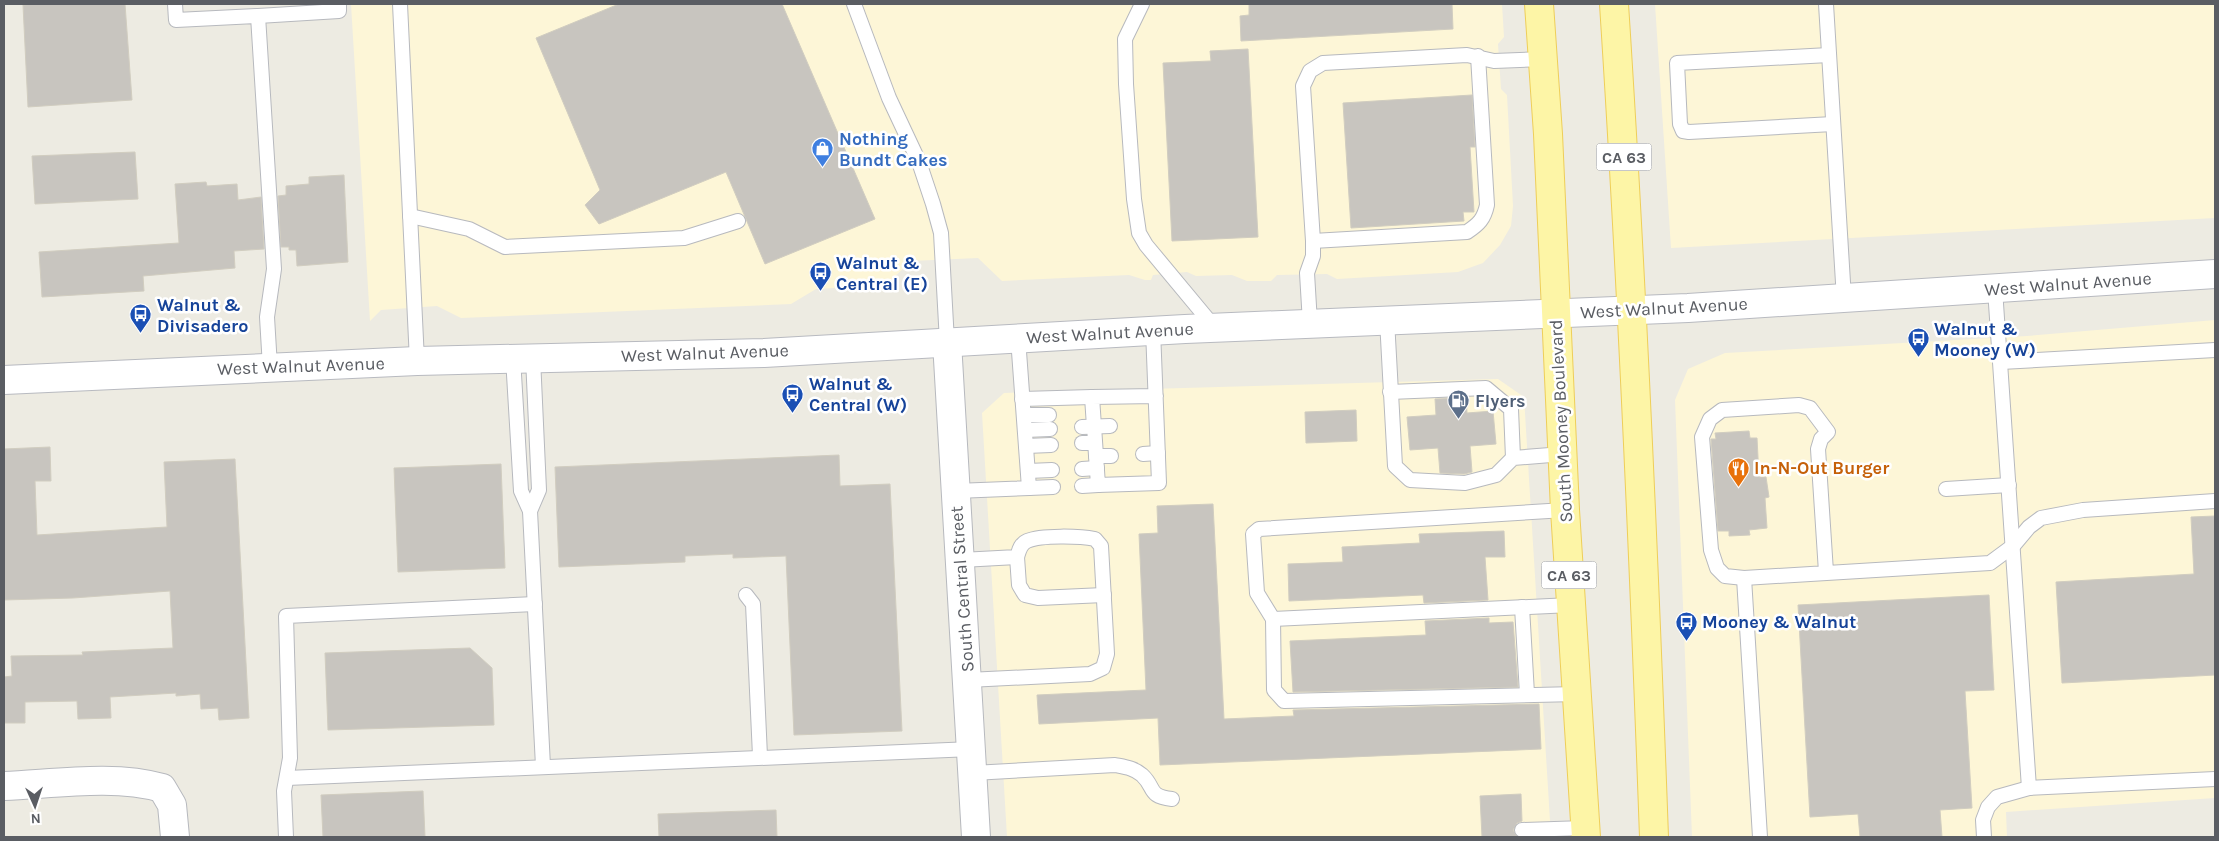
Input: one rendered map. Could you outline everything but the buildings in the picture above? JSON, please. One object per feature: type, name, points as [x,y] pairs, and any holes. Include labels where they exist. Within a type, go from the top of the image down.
[{"type":"main road","name":"South Mooney Boulevard","points":[[1538,4],[1556,313],[1565,510],[1585,832]]},
{"type":"main road","name":"CA 63","points":[[1614,4],[1644,541],[1654,837]]},
{"type":"main road","name":"West Walnut Avenue","points":[[4,380],[270,367],[523,358],[764,353],[1153,330],[1844,299],[2215,274]]},
{"type":"main road","name":"South Central Street","points":[[947,342],[976,837]]},
{"type":"main road","points":[[4,786],[123,781],[145,783],[162,788],[172,805],[175,837]]},
{"type":"lane","points":[[175,4],[176,20],[339,11],[339,4]]},
{"type":"lane","points":[[400,4],[417,362]]},
{"type":"lane","points":[[854,4],[889,98],[919,162],[941,233],[947,342]]},
{"type":"lane","points":[[1142,4],[1125,38],[1126,84],[1134,199],[1139,233],[1146,245],[1215,328]]},
{"type":"lane","points":[[1826,4],[1844,299]]},
{"type":"lane","points":[[258,16],[274,269],[267,317],[270,367]]},
{"type":"lane","points":[[1310,324],[1307,273],[1313,256],[1313,241],[1304,86],[1310,71],[1323,63],[1467,55],[1494,61],[1542,59]]},
{"type":"lane","points":[[1829,55],[1677,63],[1680,124],[1683,131],[1689,132],[1833,124]]},
{"type":"lane","points":[[1313,241],[1467,232],[1479,224],[1485,215],[1487,204],[1478,56]]},
{"type":"lane","points":[[410,216],[470,229],[505,247],[684,238],[738,221]]},
{"type":"lane","points":[[1995,289],[2029,788]]},
{"type":"lane","points":[[1387,320],[1395,466],[1410,480],[1465,483],[1496,475],[1514,458],[1563,454]]},
{"type":"lane","points":[[1082,486],[1159,483],[1158,453],[1150,424],[1156,396],[1153,330]]},
{"type":"lane","points":[[1018,338],[1030,488]]},
{"type":"lane","points":[[2001,362],[2215,350]]},
{"type":"lane","points":[[523,358],[521,491],[530,511],[543,766]]},
{"type":"lane","points":[[523,358],[539,490],[530,511]]},
{"type":"lane","points":[[1390,392],[1486,388],[1510,409],[1514,458]]},
{"type":"lane","points":[[1022,399],[1156,396]]},
{"type":"lane","points":[[1092,397],[1087,420],[1098,485]]},
{"type":"lane","points":[[1826,572],[1818,449],[1822,439],[1828,432],[1810,408],[1798,404],[1722,410],[1710,419],[1702,437],[1711,550],[1717,568],[1725,576],[1744,578],[1990,563],[2013,546],[2029,526],[2041,518],[2083,510],[2215,501]]},
{"type":"lane","points":[[1024,416],[1049,415]]},
{"type":"lane","points":[[1087,420],[1110,426]]},
{"type":"lane","points":[[1025,430],[1050,429]]},
{"type":"lane","points":[[1026,446],[1050,445]]},
{"type":"lane","points":[[1092,453],[1111,456]]},
{"type":"lane","points":[[1082,469],[1092,453]]},
{"type":"lane","points":[[1143,454],[1158,453]]},
{"type":"lane","points":[[1028,470],[1052,470]]},
{"type":"lane","points":[[1946,489],[2009,485]]},
{"type":"lane","points":[[956,491],[1053,487]]},
{"type":"lane","points":[[1565,510],[1259,529],[1253,534],[1257,593],[1273,619],[1274,690],[1284,701],[1577,694]]},
{"type":"lane","points":[[968,680],[1090,674],[1103,668],[1107,654],[1104,595],[1100,546],[1095,539],[1085,537],[1037,539],[1026,542],[1019,548],[1017,557],[1019,585],[1025,595],[1038,598],[1104,595]]},
{"type":"lane","points":[[961,560],[1017,557]]},
{"type":"lane","points":[[1744,578],[1760,837]]},
{"type":"lane","points":[[746,595],[753,604],[760,756]]},
{"type":"lane","points":[[286,837],[284,791],[290,758],[286,616],[535,604]]},
{"type":"lane","points":[[1273,619],[1571,605]]},
{"type":"lane","points":[[1522,607],[1527,694]]},
{"type":"lane","points":[[287,778],[760,756],[972,761],[1115,765],[1131,768],[1143,776],[1153,793],[1163,798],[1172,799]]},
{"type":"lane","points":[[1984,837],[1983,820],[1988,807],[1997,797],[2029,788],[2215,779]]},
{"type":"lane","points":[[1522,830],[1585,832]]},
{"type":"shaded area","points":[[351,4],[1502,4],[1504,37],[1498,44],[1501,89],[1507,95],[1513,206],[1511,226],[1500,245],[1483,263],[1458,272],[1337,279],[1327,274],[1277,275],[1271,281],[1247,281],[1232,275],[1196,276],[1187,272],[1153,275],[1151,280],[1129,275],[1002,281],[978,258],[911,261],[886,285],[816,289],[791,304],[461,318],[437,306],[381,310],[370,321]]},
{"type":"shaded area","points":[[1655,4],[2215,4],[2215,218],[1671,248]]},
{"type":"shaded area","points":[[2215,320],[2215,798],[2006,812],[2007,837],[1692,837],[1675,400],[1688,369],[1725,353],[2027,336]]},
{"type":"shaded area","points":[[1498,379],[1524,397],[1551,837],[1007,837],[982,413],[1004,393]]},
{"type":"place","name":"Nothing Bundt Cakes","points":[[823,168]]},
{"type":"place","name":"Walnut & Central (E)","points":[[820,292]]},
{"type":"place","name":"Walnut & Divisadero","points":[[141,334]]},
{"type":"place","name":"Walnut & Mooney (W)","points":[[1918,358]]},
{"type":"place","name":"Walnut & Central (W)","points":[[793,413]]},
{"type":"place","name":"Flyers","points":[[1459,420]]},
{"type":"place","name":"In-N-Out Burger","points":[[1738,487]]},
{"type":"place","name":"Mooney & Walnut","points":[[1686,641]]}]
